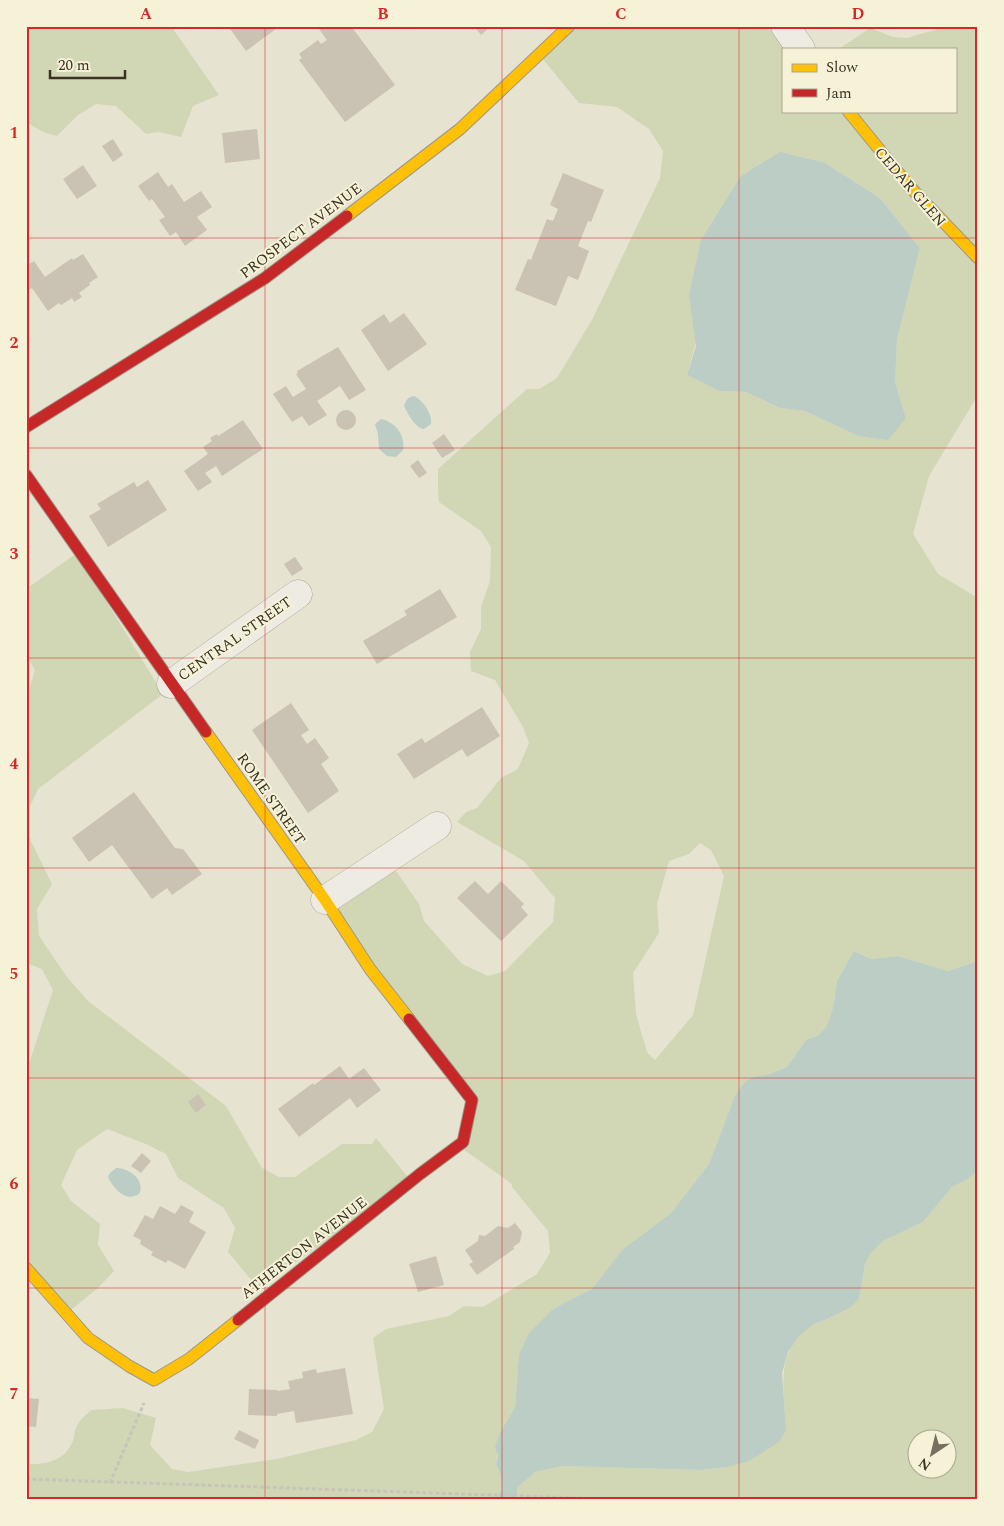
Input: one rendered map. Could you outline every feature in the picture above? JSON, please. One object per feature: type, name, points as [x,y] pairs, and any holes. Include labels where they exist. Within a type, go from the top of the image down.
[{"type":"street","name":"PROSPECT AVENUE","points":[[26,427],[265,278],[460,129],[569,26]]},
{"type":"street","points":[[785,26],[801,48]]},
{"type":"street","name":"CEDAR GLEN","points":[[849,112],[877,149],[931,211],[978,258]]},
{"type":"street","name":"ROME STREET","points":[[26,475],[171,684],[325,900],[370,969],[472,1100],[463,1142]]},
{"type":"street","name":"CENTRAL STREET","points":[[171,684],[298,594]]},
{"type":"street","points":[[325,900],[437,826]]},
{"type":"street","name":"ATHERTON AVENUE","points":[[159,1378],[189,1359],[420,1174],[463,1142]]},
{"type":"street","points":[[26,1268],[88,1338],[129,1366],[159,1378]]},
{"type":"path","points":[[110,1483],[159,1378]]},
{"type":"path","points":[[26,1479],[637,1500]]},
{"type":"green space","points":[[26,26],[171,26],[219,95],[193,106],[181,137],[158,132],[146,134],[116,106],[96,104],[78,115],[57,136],[43,132],[26,122]]},
{"type":"green space","points":[[573,26],[782,26],[798,48],[782,48],[782,112],[956,112],[956,48],[840,48],[870,28],[893,37],[907,38],[948,26],[978,26],[978,395],[929,476],[913,534],[938,574],[978,598],[978,961],[948,971],[898,956],[871,959],[854,951],[837,981],[833,1008],[827,1025],[819,1035],[806,1040],[787,1067],[770,1074],[753,1077],[731,1107],[709,1164],[671,1213],[623,1249],[593,1289],[553,1309],[519,1355],[515,1407],[501,1431],[496,1464],[500,1473],[502,1489],[496,1500],[26,1500],[26,1464],[47,1463],[64,1454],[72,1443],[77,1426],[91,1410],[123,1408],[156,1418],[150,1445],[172,1469],[188,1472],[277,1459],[356,1440],[372,1432],[384,1409],[373,1338],[386,1329],[449,1316],[464,1306],[483,1307],[537,1274],[550,1253],[548,1231],[512,1187],[512,1184],[463,1149],[471,1099],[328,911],[391,864],[419,904],[424,921],[462,964],[488,976],[505,971],[553,922],[555,898],[524,861],[457,822],[466,812],[477,808],[501,778],[518,769],[529,743],[523,727],[495,680],[471,671],[470,652],[481,629],[481,607],[490,581],[491,547],[481,531],[439,502],[438,469],[527,389],[539,389],[557,378],[593,318],[660,178],[663,151],[649,129],[617,107],[579,103],[542,58]],"holes":[[[825,163],[880,198],[920,248],[897,340],[895,382],[906,418],[858,436],[805,411],[780,408],[746,392],[719,391],[687,375],[741,178]],[[700,843],[711,850],[724,876],[693,1015],[655,1060],[647,1052],[636,1014],[633,973],[659,933],[657,904],[669,861],[689,854]]]},
{"type":"green space","points":[[77,553],[163,694],[38,789],[26,815],[26,700],[35,670],[26,656],[26,589]]},
{"type":"green space","points":[[26,831],[52,884],[37,909],[39,936],[67,977],[88,1001],[226,1106],[262,1168],[279,1177],[295,1177],[342,1144],[372,1144],[376,1138],[412,1182],[258,1288],[228,1252],[235,1228],[224,1208],[178,1178],[166,1154],[107,1129],[77,1150],[61,1185],[71,1201],[100,1224],[98,1245],[114,1271],[98,1288],[66,1314],[26,1271],[26,1064],[30,1061],[53,990],[42,969],[26,963]]},
{"type":"green space","points":[[978,1170],[978,1500],[518,1500],[517,1488],[535,1472],[563,1466],[702,1470],[727,1467],[786,1430],[784,1372],[792,1346],[800,1335],[812,1325],[831,1317],[859,1299],[865,1264],[871,1253],[883,1241],[923,1222],[952,1187],[968,1179]]},
{"type":"shaded area","points":[[780,152],[825,163],[880,198],[920,248],[897,340],[895,382],[906,418],[888,440],[858,436],[805,411],[780,408],[746,392],[719,391],[687,375],[696,346],[689,295],[701,240],[741,176]]},
{"type":"shaded area","points":[[414,396],[424,404],[429,412],[431,424],[424,429],[415,423],[404,406],[410,397]]},
{"type":"shaded area","points":[[381,419],[395,426],[403,439],[403,450],[396,457],[387,456],[379,449],[375,424]]},
{"type":"shaded area","points":[[854,951],[871,959],[898,956],[948,971],[978,961],[978,1170],[968,1179],[952,1187],[923,1222],[883,1241],[871,1253],[865,1264],[859,1299],[851,1307],[814,1324],[799,1336],[788,1352],[782,1373],[786,1430],[779,1442],[749,1461],[727,1467],[702,1470],[563,1466],[535,1472],[517,1488],[518,1500],[496,1500],[502,1489],[500,1473],[496,1464],[498,1456],[495,1447],[501,1431],[515,1407],[519,1355],[529,1333],[553,1309],[592,1289],[623,1249],[671,1213],[709,1164],[735,1096],[745,1082],[753,1077],[770,1074],[787,1067],[806,1040],[819,1035],[827,1025],[833,1008],[837,981]]},
{"type":"shaded area","points":[[116,1168],[126,1170],[135,1176],[140,1184],[139,1194],[129,1197],[120,1193],[113,1186],[108,1177]]},
{"type":"building","points":[[228,26],[280,26],[246,51]]},
{"type":"building","points":[[317,26],[351,26],[395,85],[345,122],[299,60],[302,58],[299,54],[318,40],[321,44],[327,40]]},
{"type":"building","points":[[474,26],[491,26],[481,35]]},
{"type":"building","points":[[257,129],[260,159],[225,163],[222,133]]},
{"type":"building","points":[[113,139],[123,155],[113,162],[102,146]]},
{"type":"building","points":[[83,165],[97,186],[77,199],[63,179]]},
{"type":"building","points":[[158,172],[168,187],[172,184],[184,202],[201,191],[212,207],[197,217],[207,230],[185,246],[176,232],[170,236],[159,220],[165,217],[152,199],[149,201],[138,186]]},
{"type":"building","points":[[563,173],[604,190],[591,222],[588,221],[578,246],[589,251],[578,280],[568,276],[556,306],[515,290],[528,259],[531,260],[547,219],[553,221],[558,209],[550,205]]},
{"type":"building","points":[[83,254],[98,277],[79,293],[82,297],[74,302],[72,298],[61,305],[59,303],[48,311],[32,288],[26,292],[26,266],[34,261],[45,277],[72,258],[73,260]]},
{"type":"building","points":[[404,313],[427,344],[388,371],[361,330],[384,314],[390,323]]},
{"type":"building","points":[[338,347],[366,390],[349,400],[340,386],[317,401],[327,415],[309,426],[302,416],[292,422],[273,394],[286,386],[293,397],[306,389],[296,374],[298,373],[297,371]]},
{"type":"building","points":[[346,410],[353,413],[356,420],[353,427],[346,430],[339,427],[336,420],[339,413]]},
{"type":"building","points":[[243,420],[263,449],[222,476],[216,466],[205,473],[212,482],[198,491],[184,471],[208,454],[203,447],[212,441],[210,438],[217,434],[218,436]]},
{"type":"building","points":[[444,434],[455,450],[442,458],[432,443]]},
{"type":"building","points":[[418,460],[427,473],[419,478],[410,466]]},
{"type":"building","points":[[148,480],[167,510],[108,547],[89,516],[101,509],[97,504],[134,482],[137,487]]},
{"type":"building","points":[[295,557],[303,569],[292,576],[284,564]]},
{"type":"building","points":[[440,589],[457,617],[377,664],[363,641],[407,615],[404,611]]},
{"type":"building","points":[[291,703],[309,730],[301,735],[307,744],[315,738],[329,758],[321,764],[339,791],[308,813],[252,730]]},
{"type":"building","points":[[482,707],[500,736],[467,757],[462,749],[414,779],[397,754],[422,738],[425,743]]},
{"type":"building","points":[[134,792],[175,848],[183,849],[202,874],[172,895],[167,888],[152,899],[112,845],[89,862],[72,838]]},
{"type":"building","points":[[475,881],[488,894],[501,881],[524,904],[521,907],[528,915],[501,941],[457,898]]},
{"type":"building","points":[[340,1066],[349,1079],[364,1068],[381,1090],[357,1108],[350,1098],[299,1137],[278,1109]]},
{"type":"building","points":[[198,1094],[206,1105],[196,1113],[188,1102]]},
{"type":"building","points":[[142,1153],[151,1161],[141,1173],[131,1166]]},
{"type":"building","points":[[181,1205],[194,1212],[189,1222],[206,1232],[185,1269],[168,1260],[166,1263],[151,1255],[153,1252],[140,1244],[141,1240],[133,1236],[145,1215],[153,1219],[160,1206],[175,1214]]},
{"type":"building","points":[[515,1223],[522,1232],[520,1242],[513,1247],[514,1249],[477,1275],[469,1264],[473,1262],[465,1250],[478,1241],[479,1235],[485,1236],[498,1226],[508,1228]]},
{"type":"building","points":[[436,1256],[444,1285],[418,1292],[409,1264]]},
{"type":"building","points":[[345,1368],[353,1414],[296,1423],[294,1411],[277,1414],[277,1416],[248,1415],[249,1389],[278,1391],[290,1389],[288,1381],[303,1378],[302,1372],[316,1369],[317,1373]]},
{"type":"building","points":[[26,1398],[39,1399],[36,1427],[26,1426]]},
{"type":"building","points":[[239,1430],[259,1440],[255,1449],[234,1439]]},
{"type":"traffic: slow","points":[[347,216],[460,129],[569,26]]},
{"type":"traffic: slow","points":[[849,112],[910,187],[978,258]]},
{"type":"traffic: slow","points":[[206,732],[325,900],[370,969],[409,1019]]},
{"type":"traffic: slow","points":[[26,1268],[88,1338],[129,1366],[154,1380],[189,1359],[238,1320]]},
{"type":"traffic: jam","points":[[26,427],[265,278],[347,216]]},
{"type":"traffic: jam","points":[[26,475],[206,732]]},
{"type":"traffic: jam","points":[[238,1320],[420,1174],[463,1142],[472,1100],[409,1019]]}]
